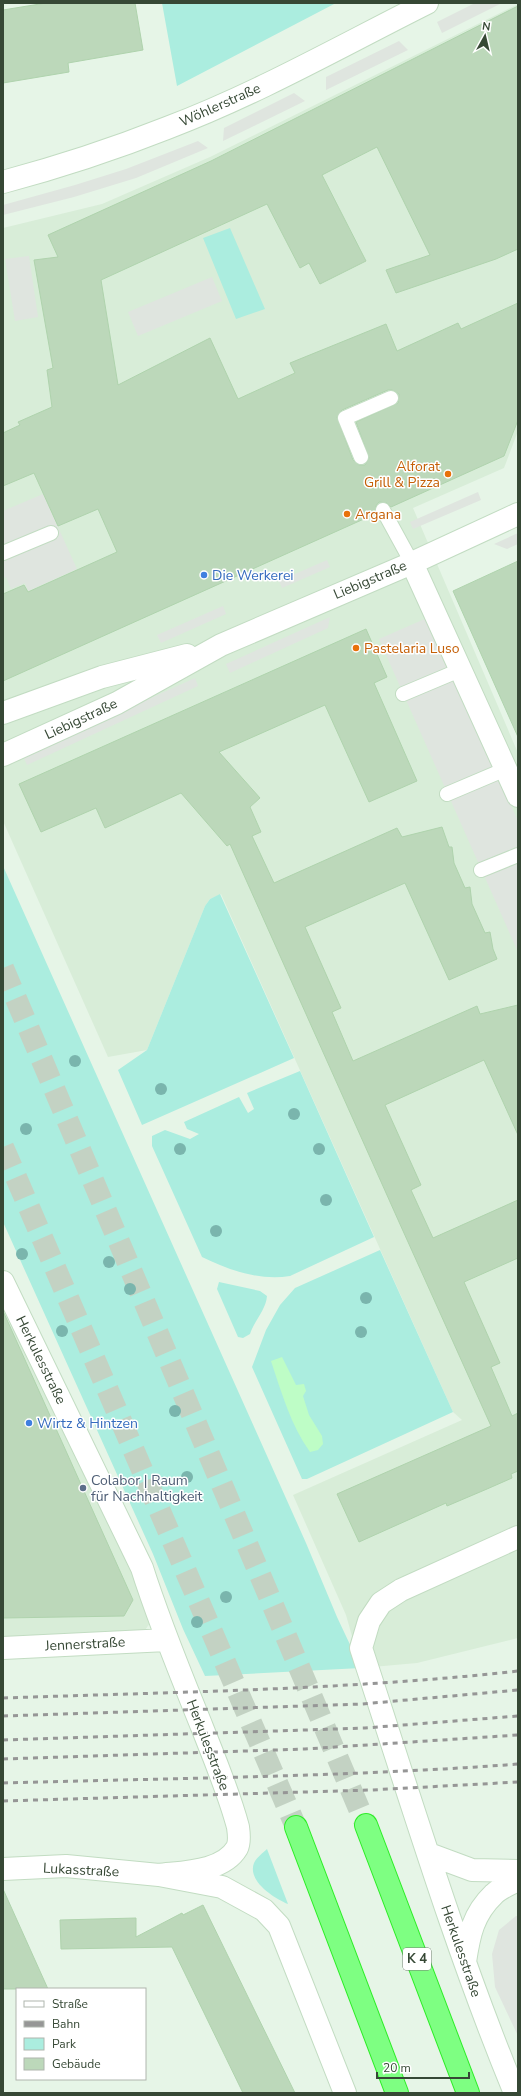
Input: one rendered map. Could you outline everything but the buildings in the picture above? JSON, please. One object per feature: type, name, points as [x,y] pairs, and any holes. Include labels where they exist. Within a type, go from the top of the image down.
[{"type":"highway","name":"K 4","points":[[366,1825],[468,2093]]},
{"type":"highway","points":[[296,1827],[397,2093]]},
{"type":"street","name":"Wöhlerstraße","points":[[3,182],[60,166],[168,128],[264,85],[427,3]]},
{"type":"street","name":"Liebigstraße","points":[[3,755],[117,703],[221,646],[412,563],[518,514]]},
{"type":"street","points":[[412,563],[518,796]]},
{"type":"street","name":"Liebigstraße","points":[[3,713],[102,677],[221,646]]},
{"type":"street","name":"Herkulesstraße","points":[[3,1282],[142,1568],[156,1613],[220,1774],[238,1828],[239,1838],[237,1848],[228,1858],[202,1869],[159,1875]]},
{"type":"street","name":"Herkulesstraße","points":[[515,2093],[486,2022],[448,1918],[429,1854],[361,1648],[369,1621],[381,1603],[401,1590],[448,1567],[518,1537]]},
{"type":"street","name":"Jennerstraße","points":[[3,1648],[167,1640]]},
{"type":"street","points":[[429,1854],[472,1870],[518,1871]]},
{"type":"street","name":"Lukasstraße","points":[[3,1869],[66,1866],[159,1875]]},
{"type":"street","points":[[159,1875],[222,1887],[264,1910],[279,1926],[345,2093]]},
{"type":"street","points":[[464,1963],[470,1929],[480,1910],[494,1893],[518,1880]]},
{"type":"lane","points":[[361,457],[345,418],[391,398]]},
{"type":"lane","points":[[384,510],[412,563]]},
{"type":"lane","points":[[3,553],[51,533]]},
{"type":"lane","points":[[403,694],[460,670]]},
{"type":"lane","points":[[448,794],[506,769]]},
{"type":"lane","points":[[481,870],[518,855]]},
{"type":"shaded area","points":[[475,3],[502,3],[442,33],[437,22]]},
{"type":"shaded area","points":[[518,4],[518,431],[504,468],[413,508],[518,753],[518,1638],[417,1663],[361,1668],[346,1615],[293,1495],[462,1420],[453,1412],[221,894],[210,899],[205,906],[147,1050],[108,1057],[3,821],[3,228],[102,204],[210,157]]},
{"type":"shaded area","points":[[399,41],[408,50],[326,90],[326,77]]},
{"type":"shaded area","points":[[294,93],[305,101],[223,141],[224,128]]},
{"type":"shaded area","points":[[198,141],[208,148],[136,178],[74,197],[3,215],[3,205],[126,169]]},
{"type":"shaded area","points":[[29,256],[38,317],[15,321],[5,259]]},
{"type":"shaded area","points":[[212,277],[222,301],[138,336],[128,312]]},
{"type":"shaded area","points":[[478,492],[481,500],[413,529],[410,522]]},
{"type":"shaded area","points":[[43,494],[77,569],[28,591],[25,583],[11,589],[6,577],[3,578],[3,511]]},
{"type":"shaded area","points":[[518,533],[518,544],[507,549],[494,544]]},
{"type":"shaded area","points":[[327,560],[330,567],[282,588],[279,581]]},
{"type":"shaded area","points":[[223,606],[226,614],[161,643],[157,635]]},
{"type":"shaded area","points":[[330,617],[328,628],[230,673],[226,664]]},
{"type":"shaded area","points":[[427,618],[518,821],[518,952],[379,639]]},
{"type":"shaded area","points":[[195,678],[198,686],[27,765],[23,756]]},
{"type":"shaded area","points":[[3,1289],[126,1544],[153,1619],[145,1630],[3,1650]]},
{"type":"shaded area","points":[[518,1916],[518,2036],[495,1987],[492,1954],[499,1930]]},
{"type":"green space","points":[[162,3],[336,3],[177,86]]},
{"type":"green space","points":[[230,228],[265,309],[236,319],[203,238]]},
{"type":"green space","points":[[3,866],[361,1668],[205,1676],[183,1629],[153,1554],[3,1222]]},
{"type":"green space","points":[[220,894],[294,1058],[142,1125],[118,1070],[147,1050],[205,906],[210,899]]},
{"type":"green space","points":[[300,1071],[374,1237],[290,1276],[256,1276],[234,1270],[202,1257],[152,1146],[152,1136],[165,1130],[190,1139],[199,1134],[187,1129],[184,1122],[239,1097],[248,1113],[254,1109],[247,1093]]},
{"type":"green space","points":[[380,1250],[453,1412],[307,1479],[302,1479],[252,1367],[266,1330],[280,1305],[295,1288]]},
{"type":"green space","points":[[219,1282],[260,1291],[267,1296],[262,1311],[250,1334],[243,1338],[238,1337],[217,1289]]},
{"type":"green space","points":[[267,1849],[288,1904],[269,1893],[254,1876],[254,1863]]},
{"type":"sand","points":[[282,1357],[296,1385],[304,1384],[306,1391],[303,1396],[309,1415],[322,1436],[323,1444],[318,1450],[310,1452],[297,1431],[287,1408],[271,1361]]},
{"type":"tunnel","points":[[3,968],[366,1825]]},
{"type":"tunnel","points":[[3,1147],[296,1827]]},
{"type":"railway","points":[[3,1698],[325,1686],[518,1671]]},
{"type":"railway","points":[[3,1716],[362,1704],[518,1690]]},
{"type":"railway","points":[[3,1740],[365,1728],[518,1716]]},
{"type":"railway","points":[[3,1759],[305,1749],[518,1735]]},
{"type":"railway","points":[[3,1783],[390,1772],[518,1764]]},
{"type":"railway","points":[[3,1801],[371,1790],[518,1782]]},
{"type":"place","name":"Alforat Grill & Pizza","points":[[448,474]]},
{"type":"place","name":"Argana","points":[[347,514]]},
{"type":"place","name":"Die Werkerei","points":[[204,575]]},
{"type":"place","name":"Pastelaria Luso","points":[[356,648]]},
{"type":"place","name":"Wirtz & Hintzen","points":[[29,1423]]},
{"type":"place","name":"Colabor | Raum für Nachhaltigkeit","points":[[83,1488]]}]
